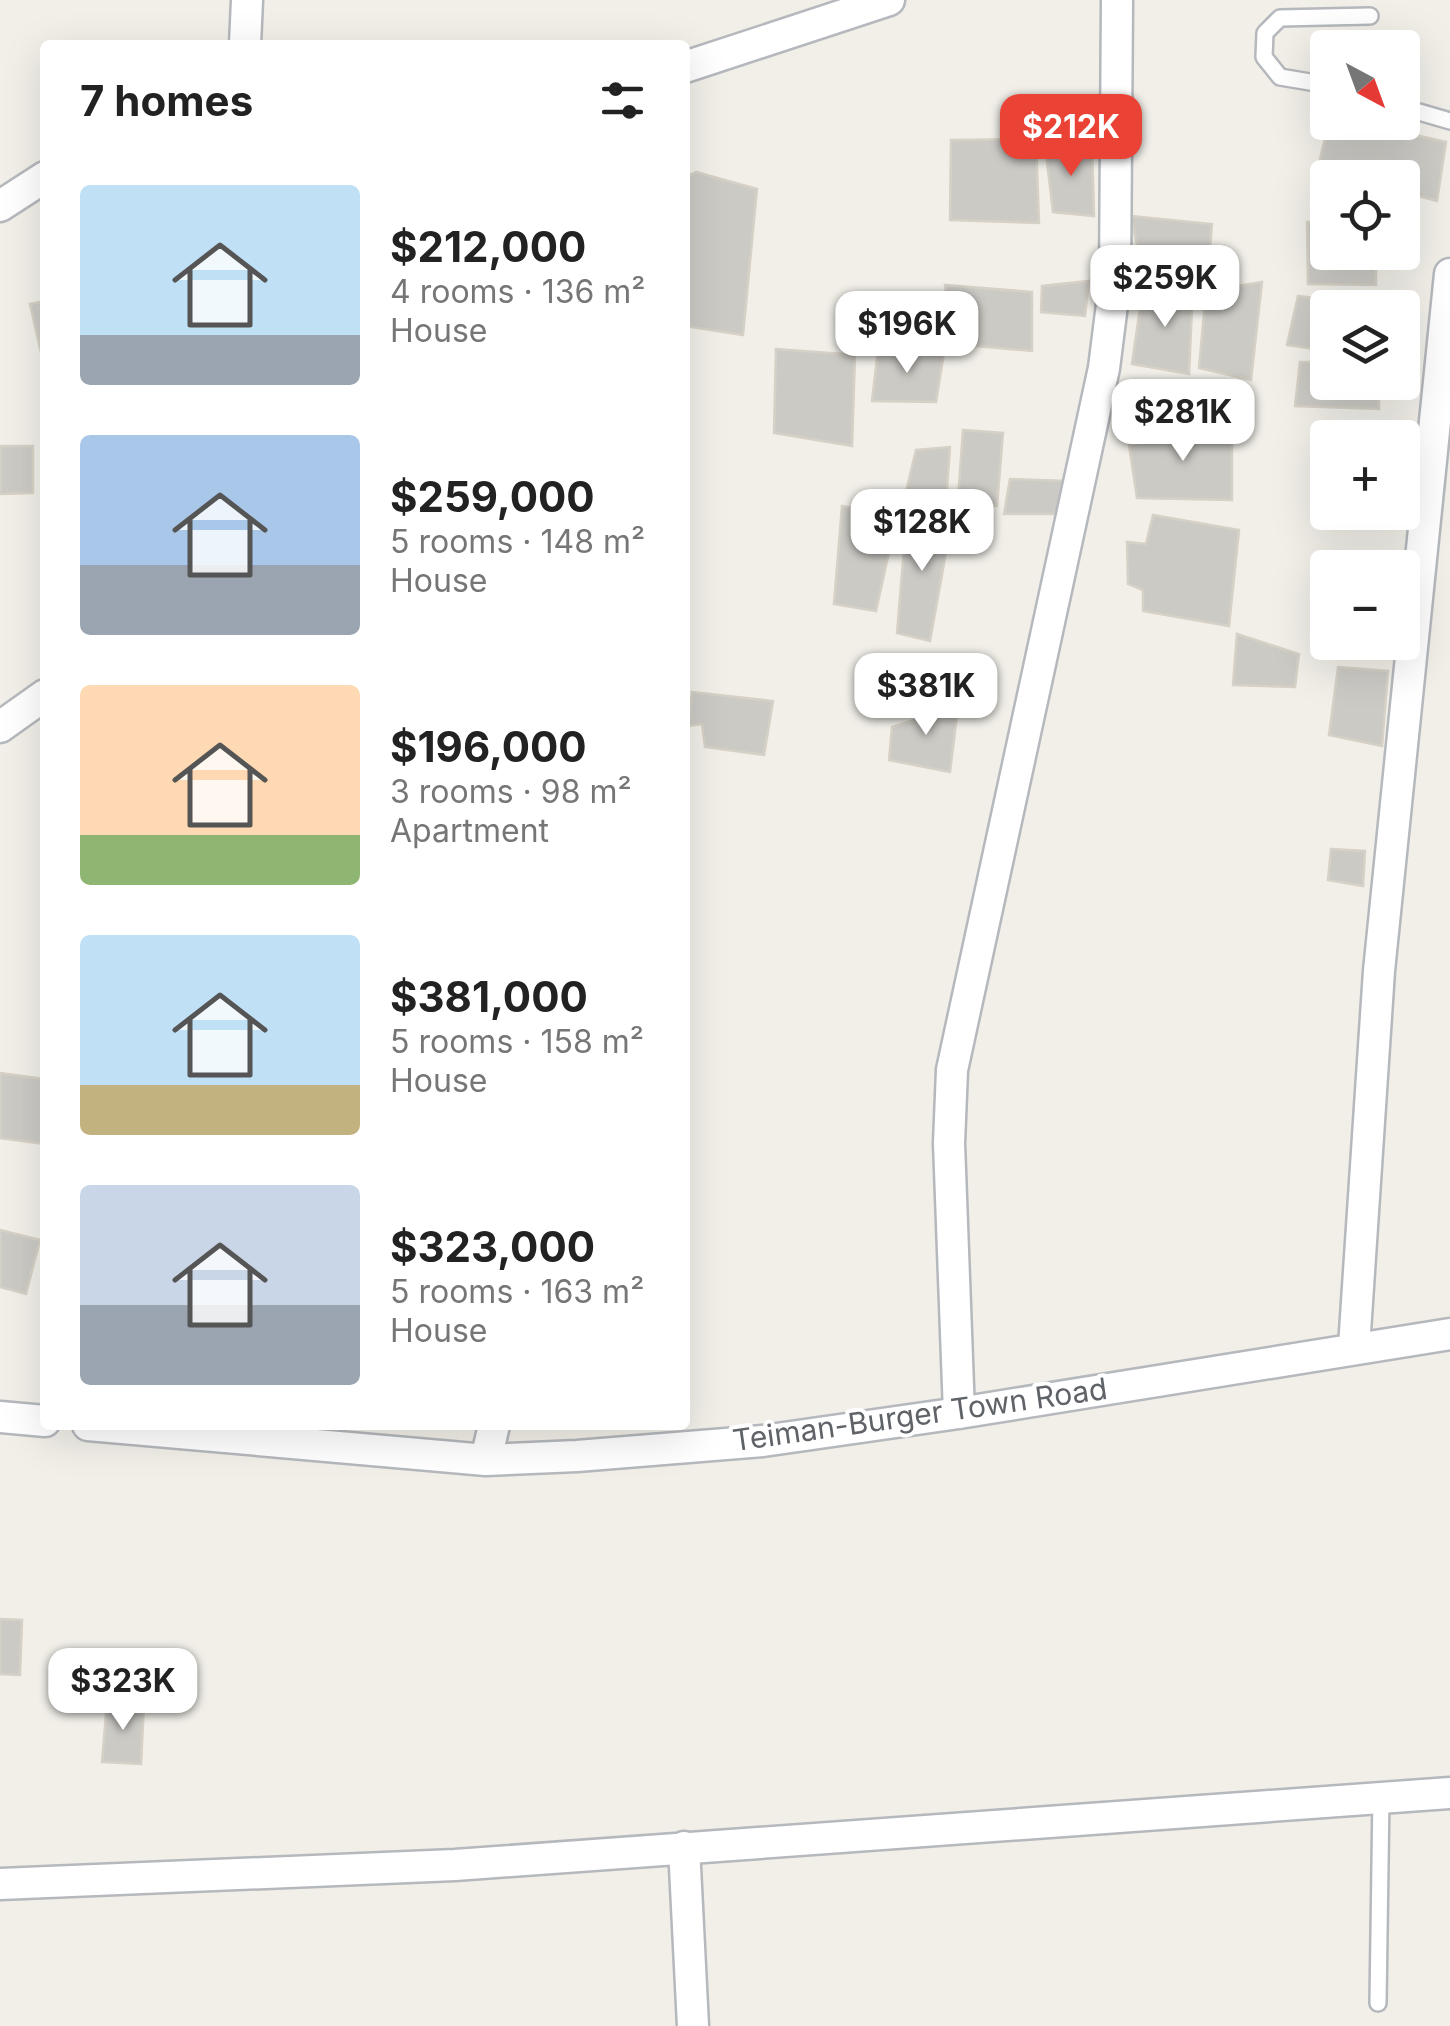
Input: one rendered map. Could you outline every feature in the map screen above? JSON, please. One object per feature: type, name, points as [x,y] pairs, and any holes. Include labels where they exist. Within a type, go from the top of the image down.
[{"type":"street","points":[[245,40],[247,0]]},
{"type":"street","points":[[690,65],[889,0]]},
{"type":"street","points":[[959,1414],[949,1143],[952,1070],[1104,368],[1115,281],[1117,0]]},
{"type":"street","points":[[0,206],[40,181]]},
{"type":"street","points":[[1354,1348],[1379,971],[1442,425],[1450,274]]},
{"type":"street","points":[[0,727],[40,699]]},
{"type":"street","name":"Teiman-Burger Town Road","points":[[190,1430],[486,1460],[763,1441],[959,1414],[1450,1334]]},
{"type":"street","points":[[0,1417],[40,1421]]},
{"type":"street","points":[[486,1460],[493,1430]]},
{"type":"street","points":[[0,1884],[455,1865],[1450,1793]]},
{"type":"street","points":[[684,1847],[693,2026]]},
{"type":"lane","points":[[1310,83],[1280,77],[1264,57],[1265,33],[1280,18],[1370,16]]},
{"type":"lane","points":[[1420,112],[1450,121]]},
{"type":"lane","points":[[1378,2003],[1381,1795]]},
{"type":"building","points":[[1420,136],[1446,142],[1437,201],[1420,197],[1420,160],[1320,160],[1325,140],[1420,140]]},
{"type":"building","points":[[1036,139],[1039,223],[950,220],[951,140]]},
{"type":"building","points":[[1045,145],[1092,146],[1094,216],[1053,212]]},
{"type":"building","points":[[696,172],[757,189],[743,335],[690,327],[690,175]]},
{"type":"building","points":[[1131,216],[1212,224],[1208,276],[1142,270]]},
{"type":"building","points":[[1310,222],[1310,270],[1376,270],[1376,285],[1308,284]]},
{"type":"building","points":[[1089,281],[1085,316],[1041,312],[1042,286]]},
{"type":"building","points":[[1262,282],[1251,380],[1199,368],[1206,291]]},
{"type":"building","points":[[945,285],[1032,292],[1032,351],[953,344]]},
{"type":"building","points":[[1193,286],[1189,374],[1132,364],[1142,294]]},
{"type":"building","points":[[1298,296],[1310,297],[1310,348],[1287,345]]},
{"type":"building","points":[[40,302],[40,348],[30,304]]},
{"type":"building","points":[[776,349],[855,355],[852,446],[774,433]]},
{"type":"building","points":[[878,350],[944,353],[936,402],[872,401]]},
{"type":"building","points":[[1300,362],[1310,362],[1310,400],[1379,400],[1379,409],[1295,406]]},
{"type":"building","points":[[1203,420],[1199,437],[1232,438],[1232,500],[1137,498],[1129,445],[1151,441],[1159,421]]},
{"type":"building","points":[[963,430],[1003,433],[997,506],[958,499]]},
{"type":"building","points":[[0,446],[33,446],[33,493],[0,494]]},
{"type":"building","points":[[950,447],[946,503],[904,500],[916,450]]},
{"type":"building","points":[[1010,479],[1067,481],[1061,514],[1004,514]]},
{"type":"building","points":[[842,506],[897,516],[876,611],[834,604]]},
{"type":"building","points":[[907,513],[952,519],[930,641],[897,633]]},
{"type":"building","points":[[1153,515],[1239,530],[1229,626],[1143,611],[1143,590],[1128,584],[1127,542],[1146,544]]},
{"type":"building","points":[[1237,634],[1299,654],[1295,687],[1233,685]]},
{"type":"building","points":[[1338,667],[1388,671],[1382,746],[1329,735]]},
{"type":"building","points":[[692,692],[773,701],[764,755],[705,747],[702,724],[690,726]]},
{"type":"building","points":[[927,701],[958,707],[950,772],[889,760],[892,727],[915,720]]},
{"type":"building","points":[[1331,849],[1365,851],[1363,886],[1328,880]]},
{"type":"building","points":[[0,1073],[40,1078],[40,1143],[0,1138]]},
{"type":"building","points":[[0,1230],[40,1240],[26,1294],[0,1287]]},
{"type":"building","points":[[0,1619],[22,1620],[20,1675],[0,1674]]},
{"type":"building","points":[[107,1702],[144,1704],[141,1764],[102,1762]]}]
